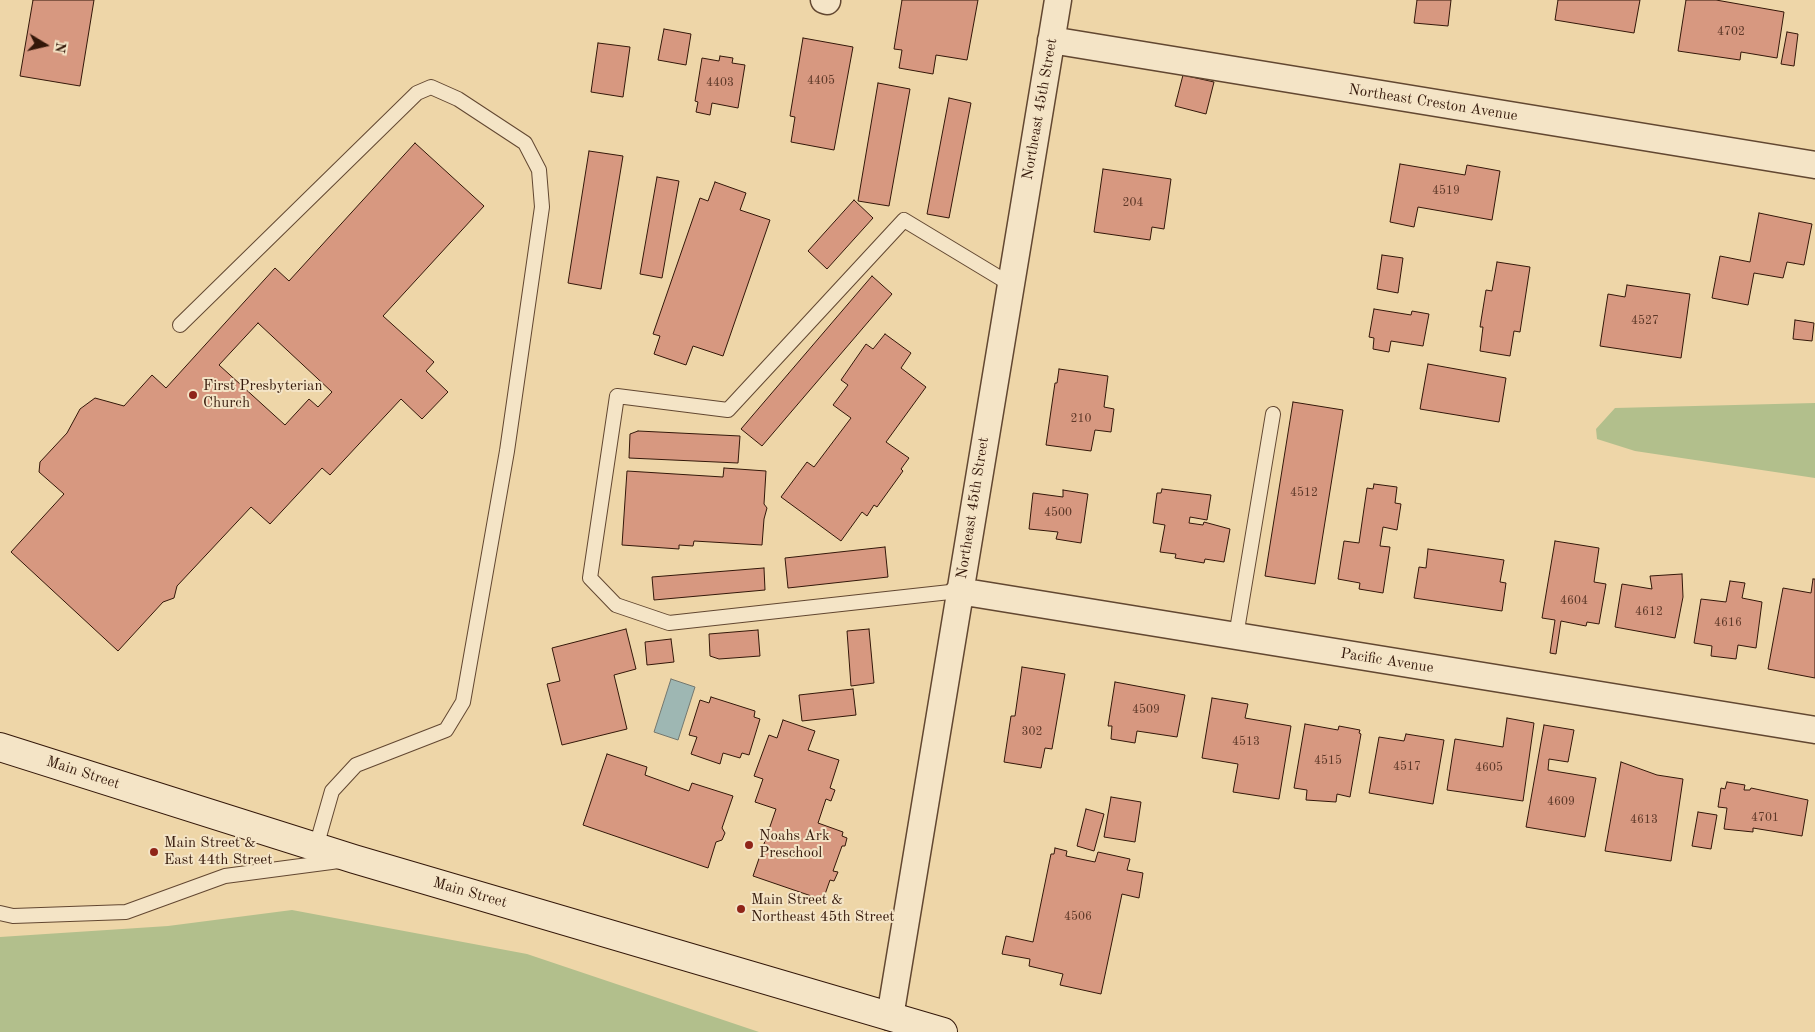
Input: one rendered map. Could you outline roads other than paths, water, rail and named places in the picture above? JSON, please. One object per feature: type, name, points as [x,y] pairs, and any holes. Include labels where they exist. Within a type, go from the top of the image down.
[{"type":"main road","name":"Main Street","points":[[0,747],[354,859],[943,1032]]},
{"type":"street","name":"Northeast 45th Street","points":[[890,1017],[1058,0]]},
{"type":"street","name":"Northeast Creston Avenue","points":[[1051,40],[1815,165]]},
{"type":"street","name":"Pacific Avenue","points":[[959,591],[1815,730]]},
{"type":"lane","points":[[180,326],[416,93],[431,87],[458,99],[525,143],[539,170],[542,207],[507,451],[463,702],[446,730],[356,765],[332,791],[316,847]]},
{"type":"lane","points":[[959,591],[669,623],[616,605],[590,578],[618,396],[728,410],[904,220],[1010,284]]},
{"type":"lane","points":[[1236,636],[1273,414]]},
{"type":"lane","points":[[0,913],[14,916],[126,912],[225,876],[354,859]]},
{"type":"water","points":[[671,679],[695,687],[678,740],[654,732]]},
{"type":"place","name":"First Presbyterian Church","points":[[193,395]]},
{"type":"place","name":"Noahs Ark Preschool","points":[[749,845]]},
{"type":"place","name":"Main Street & East 44th Street","points":[[154,852]]},
{"type":"place","name":"Main Street & Northeast 45th Street","points":[[741,909]]}]
